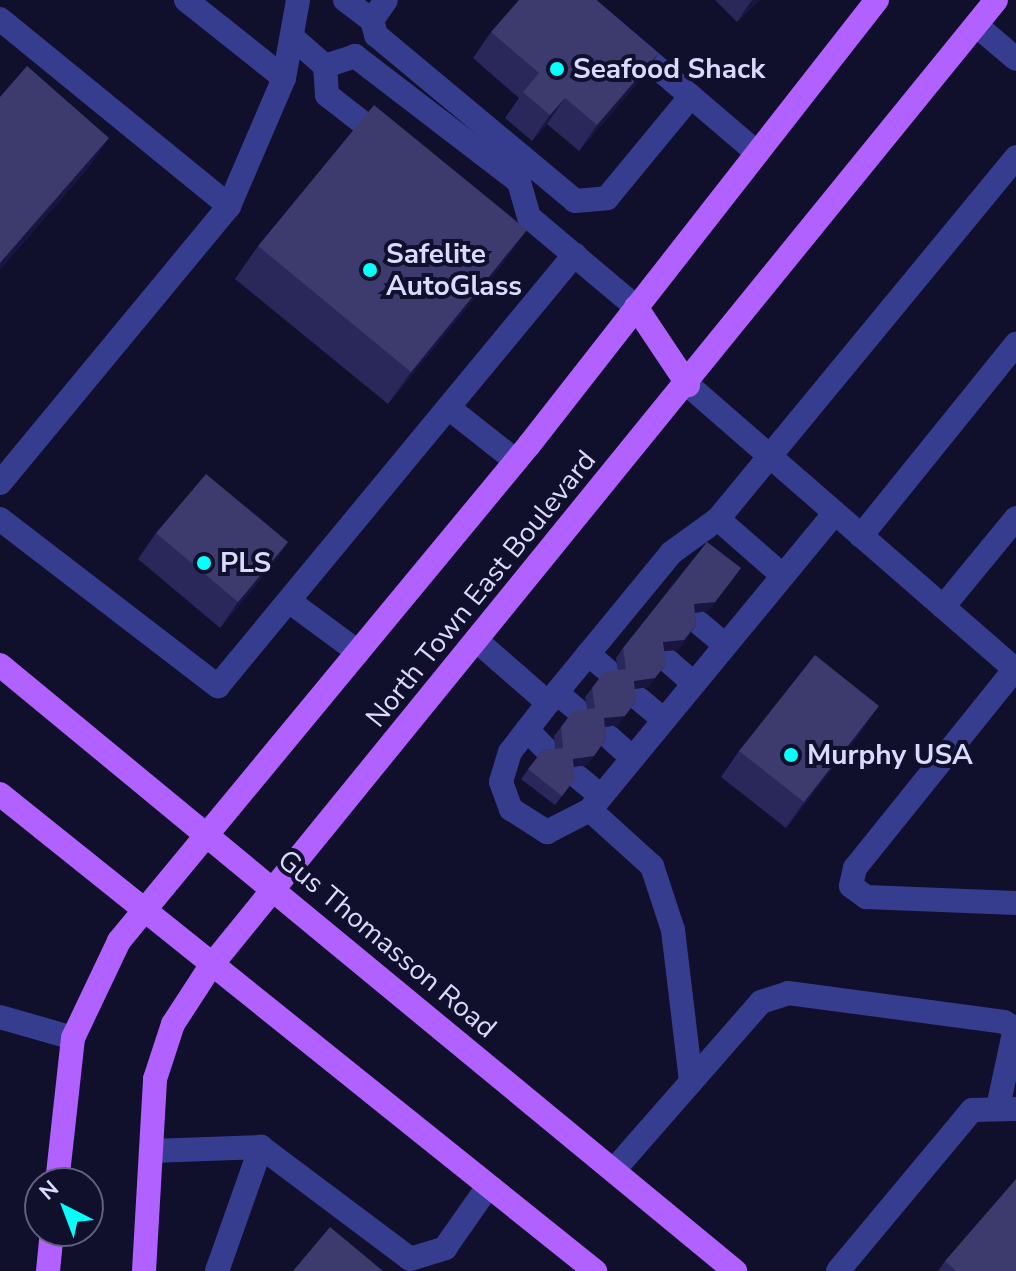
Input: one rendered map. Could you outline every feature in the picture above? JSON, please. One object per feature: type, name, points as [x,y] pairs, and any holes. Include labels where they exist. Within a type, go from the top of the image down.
[{"type":"main road","name":"North Town East Boulevard","points":[[144,1271],[155,1079],[173,1024],[210,967],[688,385],[996,0]]},
{"type":"main road","name":"North Town East Boulevard","points":[[59,1167],[73,1038],[100,975],[144,912],[516,461],[869,3]]},
{"type":"main road","points":[[636,307],[688,385]]},
{"type":"main road","name":"Gus Thomasson Road","points":[[0,665],[208,833],[735,1271]]},
{"type":"main road","points":[[0,794],[210,967],[595,1271]]},
{"type":"main road","points":[[48,1271],[50,1247]]},
{"type":"lane","points":[[186,0],[284,78]]},
{"type":"lane","points":[[0,483],[229,206],[284,78],[298,0]]},
{"type":"lane","points":[[345,0],[372,20],[376,35],[575,201],[607,198],[691,96]]},
{"type":"lane","points":[[372,20],[386,0]]},
{"type":"lane","points":[[578,0],[756,152]]},
{"type":"lane","points":[[0,19],[229,206]]},
{"type":"lane","points":[[976,25],[1016,59]]},
{"type":"lane","points":[[292,37],[325,66],[327,95],[402,153]]},
{"type":"lane","points":[[325,66],[355,56],[519,182],[529,217],[636,307]]},
{"type":"lane","points":[[835,513],[596,803],[547,832],[511,809],[501,782],[527,730],[552,698],[597,662],[658,586],[771,458],[1016,157]]},
{"type":"lane","points":[[502,220],[529,217]]},
{"type":"lane","points":[[0,519],[218,686],[575,254]]},
{"type":"lane","points":[[861,536],[1016,344]]},
{"type":"lane","points":[[688,385],[1016,670],[855,868],[851,886],[866,897],[1016,903]]},
{"type":"lane","points":[[450,409],[516,461]]},
{"type":"lane","points":[[943,607],[1016,518]]},
{"type":"lane","points":[[718,519],[783,576]]},
{"type":"lane","points":[[289,601],[358,652]]},
{"type":"lane","points":[[699,623],[725,645]]},
{"type":"lane","points":[[477,641],[552,698],[576,709]]},
{"type":"lane","points":[[668,661],[693,683]]},
{"type":"lane","points":[[639,699],[663,719]]},
{"type":"lane","points":[[527,730],[545,748]]},
{"type":"lane","points":[[609,737],[632,758]]},
{"type":"lane","points":[[578,777],[596,803],[652,866],[673,930],[691,1082]]},
{"type":"lane","points":[[614,1170],[761,1002],[788,993],[1004,1022],[1015,1028],[1007,1108],[972,1110],[838,1271]]},
{"type":"lane","points":[[0,1017],[73,1038]]},
{"type":"lane","points":[[151,1151],[261,1147],[415,1264],[445,1248],[487,1188]]},
{"type":"lane","points":[[217,1271],[261,1147]]},
{"type":"building","name":"Seafood Shack","points":[[519,0],[596,0],[658,54],[597,125],[565,98],[550,115],[523,92],[539,73],[491,32]]},
{"type":"building","points":[[27,66],[109,138],[0,263],[0,97]]},
{"type":"building","name":"Safelite AutoGlass","points":[[374,105],[527,230],[411,372],[258,246]]},
{"type":"building","points":[[206,474],[288,542],[238,602],[156,533]]},
{"type":"building","points":[[707,542],[741,568],[715,602],[694,604],[696,625],[684,640],[663,642],[666,664],[655,678],[634,681],[636,701],[625,716],[604,718],[606,739],[594,756],[573,759],[575,779],[562,796],[528,769],[543,750],[563,748],[561,727],[573,711],[595,708],[592,688],[604,672],[626,669],[623,648]]},
{"type":"building","name":"Murphy USA","points":[[815,655],[879,706],[804,802],[739,751]]},
{"type":"building","points":[[1016,1179],[1016,1271],[956,1271],[945,1261]]},
{"type":"building","points":[[330,1227],[383,1271],[293,1271]]},
{"type":"place","name":"Seafood Shack","points":[[557,69]]},
{"type":"place","name":"Safelite AutoGlass","points":[[370,270]]},
{"type":"place","name":"PLS","points":[[204,563]]},
{"type":"place","name":"Murphy USA","points":[[791,755]]}]
